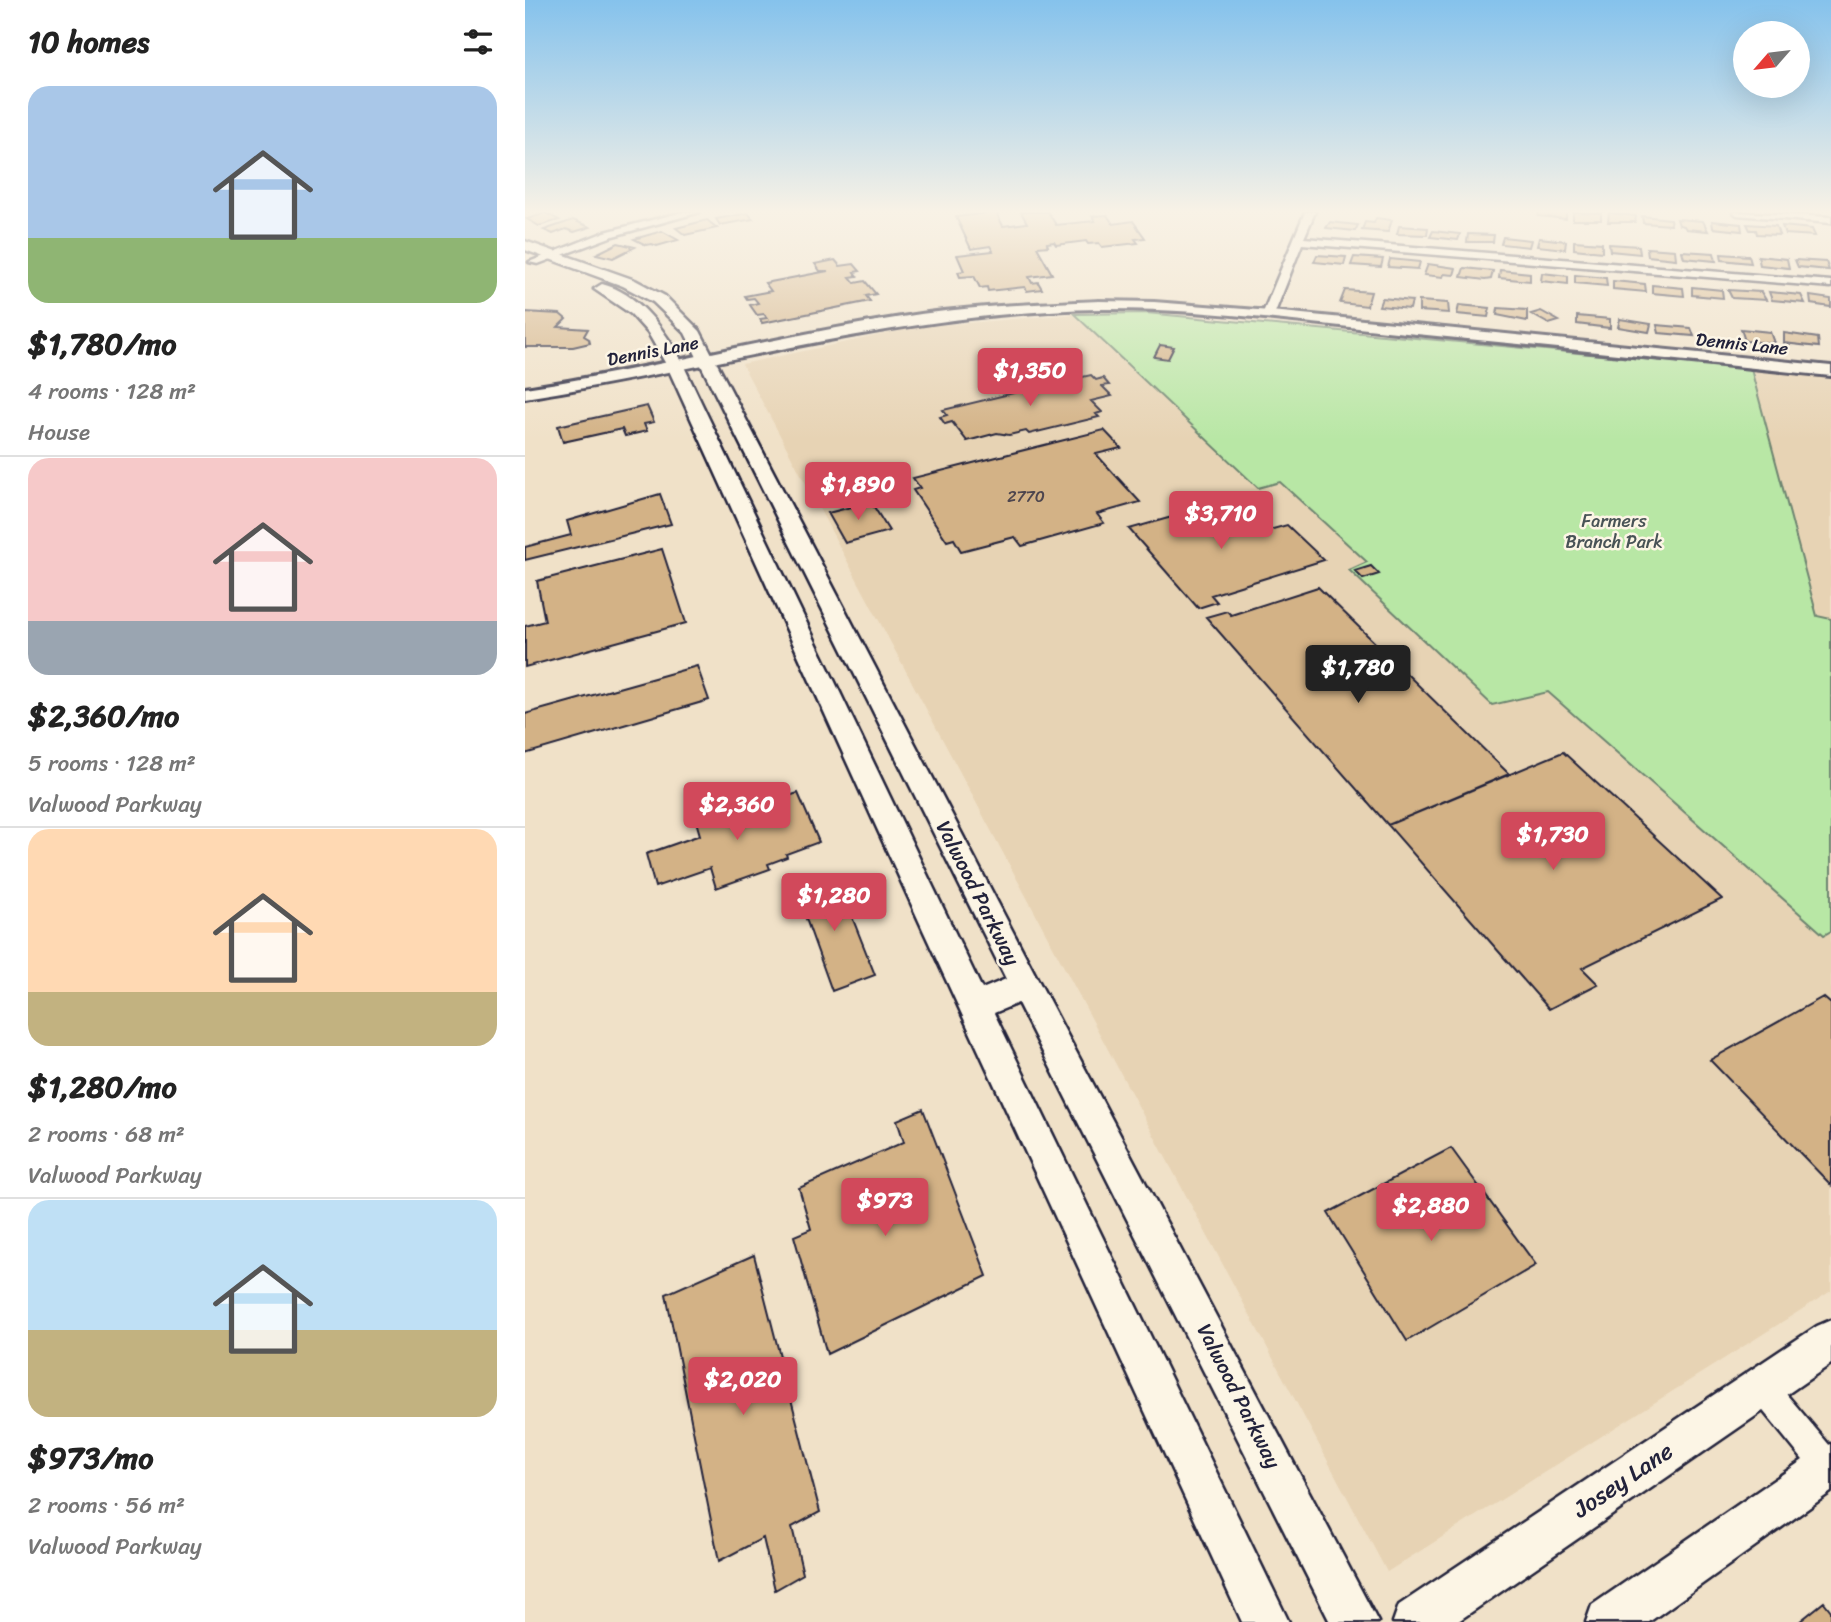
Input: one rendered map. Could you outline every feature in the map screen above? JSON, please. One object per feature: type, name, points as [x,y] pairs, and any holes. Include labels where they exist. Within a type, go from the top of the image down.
[{"type":"main road","points":[[600,288],[616,294],[646,317],[661,338],[675,366],[1266,1622]]},
{"type":"main road","name":"Valwood Parkway","points":[[639,288],[659,299],[692,331],[1025,985],[1355,1622]]},
{"type":"main road","points":[[755,535],[773,541],[801,577],[820,582]]},
{"type":"main road","points":[[865,772],[908,756]]},
{"type":"main road","points":[[975,1007],[1025,985]]},
{"type":"main road","name":"Josey Lane","points":[[1416,1622],[1831,1339]]},
{"type":"main road","points":[[1609,1622],[1830,1468]]},
{"type":"street","points":[[1268,315],[1280,288]]},
{"type":"street","name":"Dennis Lane","points":[[525,393],[908,320],[1015,309],[1133,305],[1268,315],[1831,371]]},
{"type":"street","points":[[1761,1385],[1830,1468]]},
{"type":"shaded area","points":[[1074,314],[1258,488],[1280,482],[1368,563],[1349,570],[1547,692],[1824,935],[1831,931],[1831,1291],[1387,1572],[742,364],[918,327]]},
{"type":"shaded area","points":[[1751,369],[1831,377],[1831,619],[1817,617]]},
{"type":"green space","name":"Farmers Branch Park","points":[[1146,313],[1751,369],[1817,616],[1831,619],[1831,931],[1824,935],[1548,692],[1492,705],[1349,570],[1367,562],[1280,482],[1258,488],[1074,314]]},
{"type":"building","points":[[769,288],[871,288],[876,294],[866,296],[870,301],[762,323],[760,319],[767,318],[764,314],[757,315],[750,305],[758,303],[754,298],[747,299],[745,296],[771,291]]},
{"type":"building","points":[[987,288],[1019,288],[988,291]]},
{"type":"building","points":[[1025,288],[1042,289],[1027,291]]},
{"type":"building","points":[[1645,288],[1646,292],[1613,289]]},
{"type":"building","points":[[1652,288],[1680,288],[1683,288],[1684,296],[1652,293]]},
{"type":"building","points":[[1692,288],[1699,288],[1722,290],[1723,298],[1692,295]]},
{"type":"building","points":[[1345,290],[1371,292],[1367,306],[1340,303]]},
{"type":"building","points":[[1728,290],[1761,292],[1766,300],[1732,298]]},
{"type":"building","points":[[1769,292],[1801,295],[1805,303],[1772,300]]},
{"type":"building","points":[[1810,296],[1831,299],[1831,307],[1811,304]]},
{"type":"building","points":[[1382,298],[1412,301],[1410,309],[1379,306]]},
{"type":"building","points":[[1419,301],[1448,303],[1449,313],[1419,311]]},
{"type":"building","points":[[1459,305],[1490,308],[1488,317],[1457,314]]},
{"type":"building","points":[[1498,308],[1527,310],[1527,321],[1497,315]]},
{"type":"building","points":[[1541,311],[1559,321],[1549,324],[1531,314]]},
{"type":"building","points":[[525,312],[560,314],[566,319],[558,327],[588,329],[584,336],[590,343],[573,347],[525,347]]},
{"type":"building","points":[[1577,316],[1610,319],[1610,328],[1577,324]]},
{"type":"building","points":[[1620,319],[1651,324],[1649,332],[1618,327]]},
{"type":"building","points":[[1657,325],[1691,328],[1694,336],[1659,333]]},
{"type":"building","points":[[1741,329],[1770,332],[1774,343],[1745,341]]},
{"type":"building","points":[[1784,333],[1818,338],[1819,347],[1784,343]]},
{"type":"building","points":[[1160,345],[1174,347],[1168,359],[1154,357]]},
{"type":"building","points":[[1091,375],[1096,380],[1103,378],[1109,385],[1102,386],[1112,396],[1091,401],[1102,412],[1096,414],[1099,417],[1029,434],[1026,431],[1009,435],[997,433],[967,441],[952,422],[945,424],[940,417],[947,415],[943,410],[1018,392],[1009,382],[1033,376],[1043,386]]},
{"type":"building","points":[[647,406],[654,422],[644,424],[647,431],[625,436],[622,429],[563,442],[558,426]]},
{"type":"building","points":[[1104,430],[1121,448],[1096,454],[1140,502],[1097,514],[1104,523],[1022,546],[1015,537],[961,551],[954,539],[947,541],[913,490],[920,488],[913,478]]},
{"type":"building","points":[[660,494],[671,524],[525,560],[525,547],[571,535],[567,521]]},
{"type":"building","points":[[1229,501],[1262,532],[1287,525],[1324,560],[1211,595],[1217,602],[1198,608],[1129,529]]},
{"type":"building","points":[[871,502],[889,531],[845,543],[828,513]]},
{"type":"building","points":[[662,549],[686,623],[525,667],[525,626],[545,621],[537,581]]},
{"type":"building","points":[[1371,566],[1379,574],[1363,579],[1355,571]]},
{"type":"building","points":[[1318,587],[1509,774],[1388,825],[1206,617],[1227,611],[1231,615]]},
{"type":"building","points":[[697,666],[709,700],[525,754],[525,714]]},
{"type":"building","points":[[1563,752],[1722,899],[1582,968],[1598,984],[1549,1009],[1388,825]]},
{"type":"building","points":[[798,793],[819,842],[786,854],[787,857],[768,864],[770,869],[716,888],[710,868],[655,887],[646,854],[700,835],[695,818],[745,801],[748,809]]},
{"type":"building","points":[[835,874],[875,975],[832,991],[795,888]]},
{"type":"building","points":[[1823,997],[1831,1004],[1831,1185],[1710,1060]]},
{"type":"building","points":[[923,1109],[987,1276],[827,1354],[794,1236],[811,1229],[799,1188],[904,1142],[897,1120]]},
{"type":"building","points":[[1451,1148],[1536,1265],[1407,1341],[1328,1213]]},
{"type":"building","points":[[754,1255],[820,1512],[792,1527],[803,1574],[775,1590],[763,1538],[719,1561],[666,1294]]},
{"type":"building","points":[[1824,1602],[1831,1611],[1831,1622],[1799,1622]]}]
